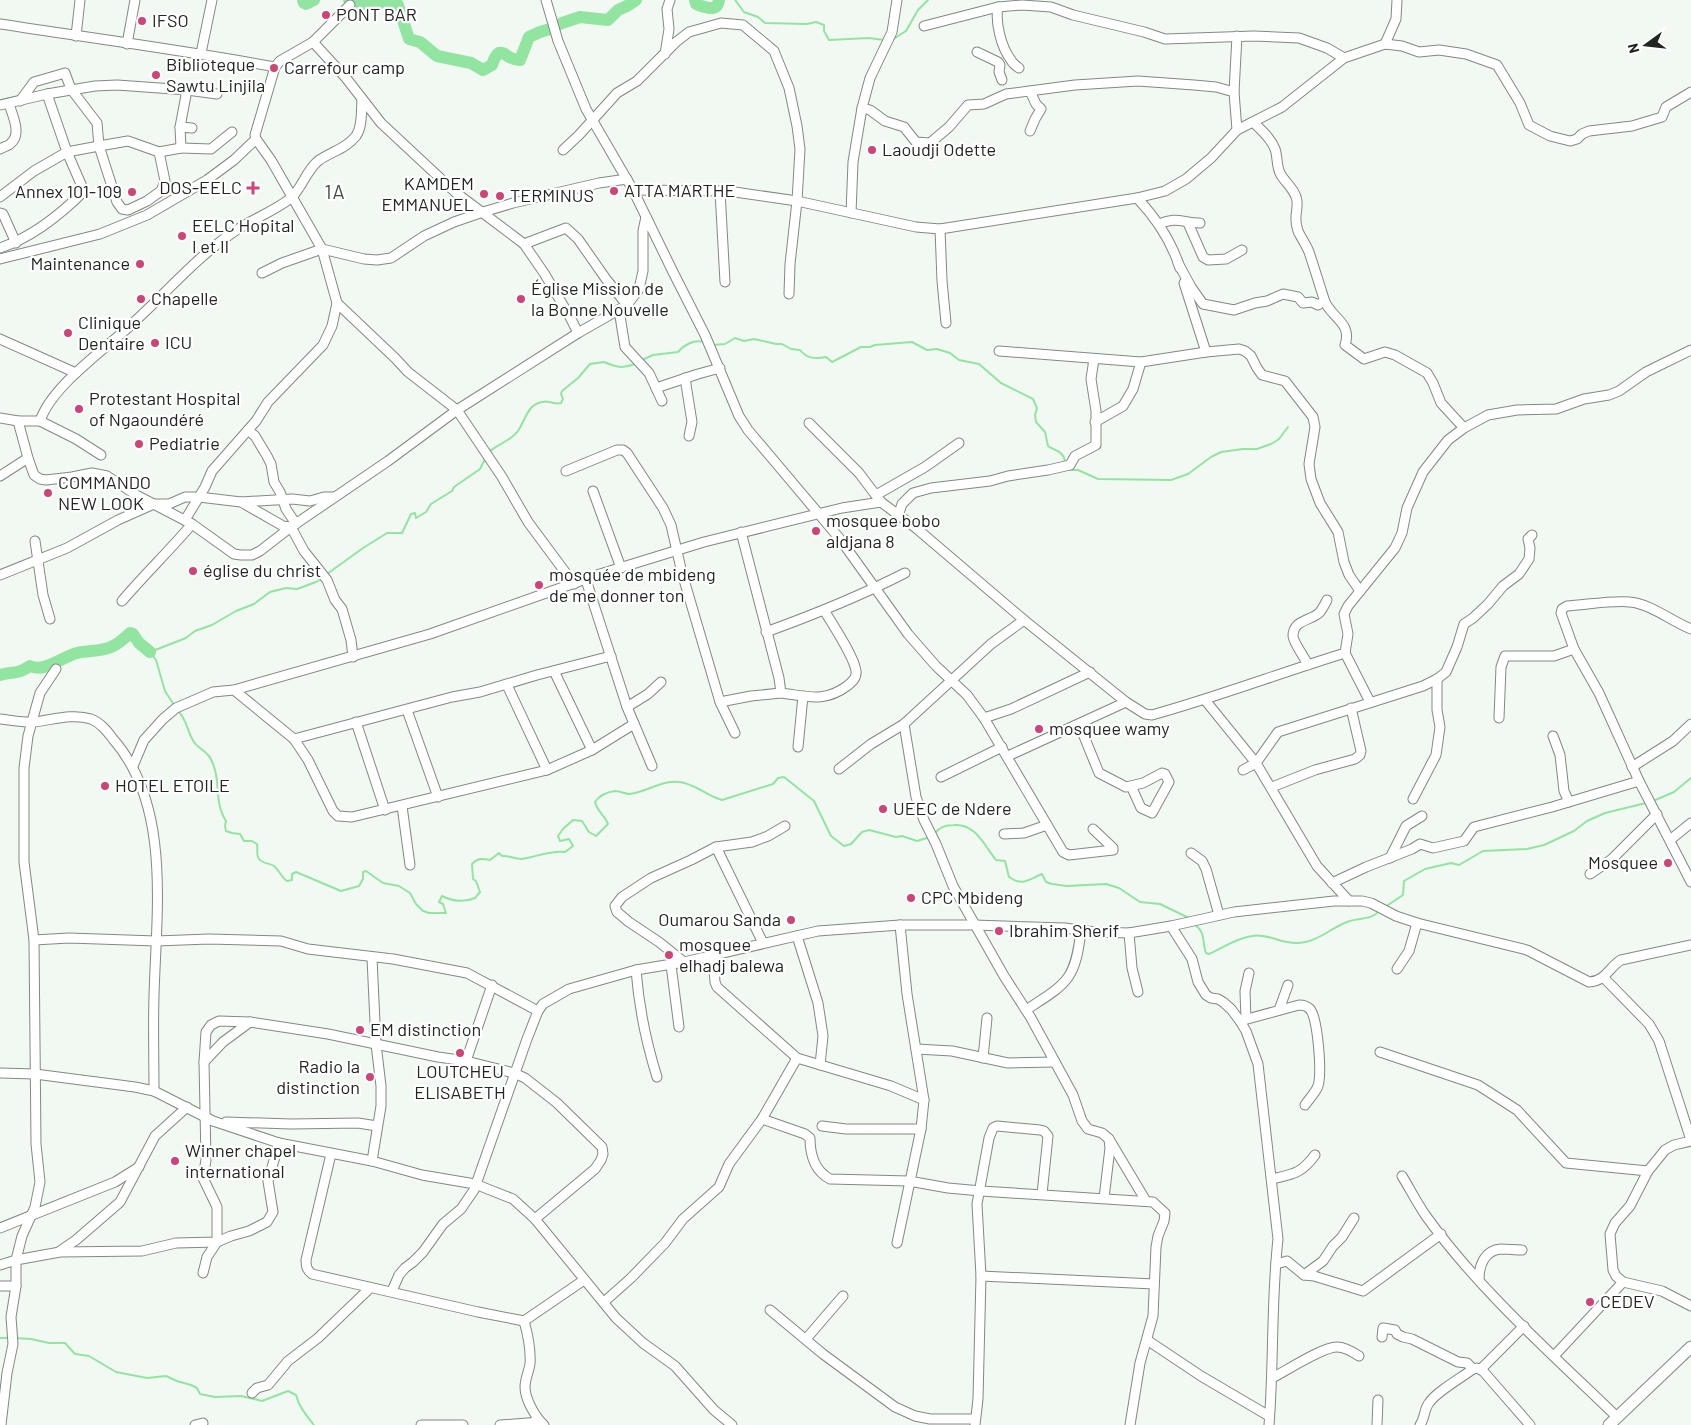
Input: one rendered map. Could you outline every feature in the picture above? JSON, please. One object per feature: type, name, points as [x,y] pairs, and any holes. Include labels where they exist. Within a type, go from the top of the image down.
[{"type":"street","points":[[76,36],[80,0]]},
{"type":"street","points":[[127,44],[135,0]]},
{"type":"street","points":[[201,53],[212,0]]},
{"type":"street","points":[[546,0],[558,41],[574,84],[592,122],[633,190],[705,335],[738,416],[820,513],[908,634],[936,666],[953,680],[984,718],[1063,852],[1069,855],[1112,850],[1113,848],[1094,829]]},
{"type":"street","points":[[665,54],[669,29],[667,9],[670,0]]},
{"type":"street","points":[[852,213],[853,162],[862,108],[870,78],[892,32],[897,0]]},
{"type":"street","points":[[1385,44],[1396,20],[1397,0]]},
{"type":"street","points":[[122,601],[189,522],[212,471],[248,430],[268,402],[323,345],[332,326],[337,303],[322,249],[255,135],[274,67],[280,61],[313,42],[350,5]]},
{"type":"street","points":[[924,26],[998,7],[1022,5],[1051,7],[1073,16],[1144,32],[1165,39],[1237,36],[1299,38],[1327,48],[1344,58]]},
{"type":"street","points":[[998,7],[997,14],[1001,38],[1008,56],[1019,68]]},
{"type":"street","points":[[562,150],[592,122],[617,93],[637,81],[676,42],[689,32],[721,23],[743,26],[774,51],[789,88],[797,126],[800,149],[789,294]]},
{"type":"street","points":[[0,24],[127,44],[201,53],[274,67]]},
{"type":"street","points":[[1237,36],[1234,92],[1237,130]]},
{"type":"street","points":[[313,42],[346,78],[381,123],[456,192],[524,244],[544,273],[578,333]]},
{"type":"street","points":[[633,190],[720,191],[756,194],[916,227],[940,229],[1137,198],[1165,191],[1186,179],[1211,158],[1237,130],[1282,107],[1344,58],[1385,44],[1402,46],[1419,52],[1439,50],[1466,54],[1497,65],[1520,103],[1529,126],[1550,136],[1570,140],[1578,139],[1582,134],[1589,131],[1632,126],[1662,117],[1666,107],[1691,92]]},
{"type":"street","points":[[977,52],[998,62],[1006,94]]},
{"type":"street","points":[[1002,80],[1002,68],[1008,56]]},
{"type":"street","points":[[20,100],[34,82],[65,73],[71,90],[97,123],[99,146],[122,209],[128,210],[161,192],[165,181],[159,152]]},
{"type":"street","points":[[862,108],[870,110],[885,121],[904,127],[916,142],[930,142],[949,127],[968,105],[984,104],[1006,94],[1075,85],[1138,81],[1216,87],[1234,92]]},
{"type":"street","points":[[0,149],[12,143],[16,128],[4,105],[20,100],[95,86],[117,85],[217,94]]},
{"type":"street","points":[[181,148],[180,128],[187,90]]},
{"type":"street","points":[[1030,91],[1036,104],[1041,109],[1030,131]]},
{"type":"street","points":[[0,248],[16,243],[52,220],[84,191],[67,152],[48,94]]},
{"type":"street","points":[[40,421],[43,411],[51,400],[76,373],[215,247],[232,233],[292,197],[315,164],[345,146],[356,136],[361,121],[362,99]]},
{"type":"street","points":[[1254,122],[1268,137],[1275,149],[1280,174],[1292,189],[1297,200],[1295,218],[1298,233],[1308,250],[1313,268],[1322,287],[1324,302],[1344,325],[1347,339],[1346,345],[1364,359],[1385,352],[1395,355],[1426,373],[1433,383],[1441,403],[1464,428]]},
{"type":"street","points":[[180,128],[192,128]]},
{"type":"street","points":[[0,197],[34,171],[67,152],[128,141],[159,152],[181,148],[211,149],[232,132]]},
{"type":"street","points":[[0,259],[100,234],[147,215],[207,180],[234,160],[256,139]]},
{"type":"street","points":[[262,274],[282,263],[322,249],[377,260],[391,258],[424,236],[454,222],[483,212],[599,183],[627,179]]},
{"type":"street","points":[[720,191],[725,282]]},
{"type":"street","points":[[1137,198],[1159,224],[1173,248],[1206,352]]},
{"type":"street","points":[[0,213],[3,214],[16,243]]},
{"type":"street","points":[[18,421],[34,474],[40,478],[46,480],[92,473],[107,476],[138,496],[189,522],[234,554],[241,556],[252,555],[388,461],[456,410],[578,333],[627,305],[639,289],[643,271],[643,231],[646,217]]},
{"type":"street","points":[[1159,224],[1169,220],[1200,223]]},
{"type":"street","points":[[1188,223],[1203,257],[1208,260],[1226,259],[1242,250]]},
{"type":"street","points":[[524,244],[566,228],[578,239],[627,305]]},
{"type":"street","points":[[940,229],[946,323]]},
{"type":"street","points":[[1178,263],[1191,288],[1203,304],[1234,310],[1267,301],[1283,294],[1298,298],[1303,303],[1312,302],[1318,305],[1324,302]]},
{"type":"street","points":[[337,303],[408,372],[456,410],[502,477],[528,522],[574,584]]},
{"type":"street","points":[[618,310],[625,347],[649,373],[662,401]]},
{"type":"street","points":[[0,339],[76,373]]},
{"type":"street","points":[[999,351],[1141,362],[1206,352],[1239,349],[1245,351],[1251,356],[1262,375],[1285,381],[1313,417],[1315,427],[1309,464],[1311,479],[1320,502],[1338,532],[1344,562],[1349,575],[1360,591]]},
{"type":"street","points":[[1370,702],[1345,653],[1348,634],[1344,614],[1348,606],[1395,548],[1402,534],[1407,508],[1424,472],[1448,440],[1464,428],[1488,415],[1516,410],[1556,409],[1619,391],[1646,372],[1691,350]]},
{"type":"street","points":[[898,516],[902,504],[913,493],[931,488],[990,481],[1070,465],[1075,456],[1096,445],[1096,410],[1091,379],[1094,359]]},
{"type":"street","points":[[1095,422],[1123,406],[1133,389],[1141,362]]},
{"type":"street","points":[[656,388],[720,368]]},
{"type":"street","points":[[685,378],[692,422],[689,436]]},
{"type":"street","points":[[0,418],[18,421],[40,421],[76,439],[101,455]]},
{"type":"street","points":[[809,424],[859,473],[878,498],[898,516],[916,528],[1024,620],[1126,702],[1145,714],[1152,715],[1205,700],[1345,653]]},
{"type":"street","points":[[248,430],[255,436],[267,456],[282,500],[304,551],[324,577],[335,600],[342,609],[351,640],[353,657]]},
{"type":"street","points":[[133,766],[144,740],[163,719],[176,708],[213,692],[234,690],[453,627],[621,568],[741,532],[866,503],[878,498],[959,443]]},
{"type":"street","points":[[566,471],[616,450],[623,450],[627,453],[663,508],[671,525],[676,551],[720,702],[735,733]]},
{"type":"street","points":[[0,476],[28,458]]},
{"type":"street","points":[[594,491],[621,568]]},
{"type":"street","points":[[0,575],[67,548],[118,520],[154,504],[169,504],[185,497],[241,502],[310,501],[324,497],[334,497]]},
{"type":"street","points":[[241,502],[283,526],[294,526]]},
{"type":"street","points":[[741,532],[781,693]]},
{"type":"street","points":[[1243,770],[1256,762],[1278,732],[1423,686],[1443,675],[1449,667],[1464,624],[1488,604],[1503,586],[1519,574],[1529,559],[1530,548],[1528,539],[1532,535]]},
{"type":"street","points":[[35,541],[43,594],[50,619]]},
{"type":"street","points":[[766,632],[824,610],[905,573]]},
{"type":"street","points":[[586,580],[627,707],[652,766]]},
{"type":"street","points":[[1308,664],[1293,637],[1294,630],[1304,620],[1319,613],[1328,600]]},
{"type":"street","points":[[1691,629],[1675,623],[1649,608],[1630,602],[1567,606],[1562,609],[1561,613],[1574,649],[1599,693],[1632,767],[1691,882]]},
{"type":"street","points":[[720,702],[750,696],[781,693],[822,698],[837,693],[852,682],[856,676],[856,669],[824,610]]},
{"type":"street","points":[[839,769],[871,744],[904,724],[991,644],[1024,620]]},
{"type":"street","points":[[1499,718],[1501,667],[1505,656],[1554,656],[1574,649]]},
{"type":"street","points":[[294,739],[507,685],[611,656]]},
{"type":"street","points":[[1,1425],[7,1373],[13,1342],[11,1317],[16,1286],[16,1260],[22,1236],[35,1208],[40,1182],[36,1144],[34,940],[24,854],[24,768],[32,722],[40,692],[56,669]]},
{"type":"street","points":[[554,671],[592,750]]},
{"type":"street","points":[[984,718],[1018,706],[1090,672]]},
{"type":"street","points":[[1413,798],[1436,755],[1440,726],[1437,710],[1437,679]]},
{"type":"street","points":[[627,707],[648,694],[661,682]]},
{"type":"street","points":[[507,685],[547,770]]},
{"type":"street","points":[[234,690],[294,739],[308,760],[333,811],[338,816],[352,817],[385,810],[547,770],[592,750],[634,724]]},
{"type":"street","points":[[798,747],[803,696]]},
{"type":"street","points":[[1205,700],[1256,762],[1272,787],[1290,823],[1317,866],[1349,901]]},
{"type":"street","points":[[941,777],[1079,724],[1126,702]]},
{"type":"street","points":[[1272,787],[1316,770],[1355,759],[1360,755],[1361,751],[1351,708]]},
{"type":"street","points":[[407,710],[438,797]]},
{"type":"street","points":[[0,719],[32,722],[73,717],[90,719],[101,724],[133,766],[147,806],[156,849],[158,886],[154,1091]]},
{"type":"street","points":[[356,722],[385,810]]},
{"type":"street","points":[[904,724],[916,797],[952,886],[1055,1062],[1073,1096],[1082,1121],[1088,1129],[1102,1133],[1109,1139],[1146,1201]]},
{"type":"street","points":[[1079,724],[1098,773],[1126,787],[1130,786],[1143,784],[1162,773],[1165,774],[1169,782],[1152,813],[1141,808],[1130,786]]},
{"type":"street","points":[[1632,767],[1673,741],[1691,724]]},
{"type":"street","points":[[1553,736],[1560,756],[1564,791],[1569,802]]},
{"type":"street","points":[[1332,883],[1420,844],[1433,848],[1464,840],[1474,827],[1639,781]]},
{"type":"street","points":[[402,806],[410,865]]},
{"type":"street","points":[[1590,874],[1612,858],[1655,812]]},
{"type":"street","points":[[1390,858],[1406,826],[1422,816]]},
{"type":"street","points":[[1670,840],[1691,823]]},
{"type":"street","points":[[1004,834],[1024,833],[1047,825]]},
{"type":"street","points":[[684,962],[659,942],[628,922],[615,909],[615,906],[622,897],[651,878],[716,847],[752,842],[768,836],[785,826]]},
{"type":"street","points":[[716,847],[763,943]]},
{"type":"street","points":[[1191,853],[1202,861],[1206,869],[1220,915]]},
{"type":"street","points":[[392,1291],[399,1275],[423,1252],[443,1224],[469,1199],[514,1073],[538,1011],[543,1004],[569,989],[636,970],[671,965],[818,931],[900,925],[974,925],[1129,933],[1250,910],[1349,901],[1371,903],[1417,923],[1527,950],[1589,982],[1595,982],[1604,978],[1614,964],[1621,960],[1691,945]]},
{"type":"street","points":[[1397,969],[1409,951],[1417,923]]},
{"type":"street","points":[[897,1243],[921,1129],[924,1100],[907,994],[900,925]]},
{"type":"street","points":[[1171,926],[1189,952],[1198,982],[1206,994],[1223,1002],[1243,1020]]},
{"type":"street","points":[[1026,1010],[1054,992],[1071,975],[1078,953],[1081,930]]},
{"type":"street","points":[[1129,933],[1132,968],[1138,992]]},
{"type":"street","points":[[797,936],[818,1003],[823,1036],[820,1065]]},
{"type":"street","points":[[34,940],[69,938],[156,941],[209,939],[281,941],[308,949],[393,959],[467,972],[538,1011]]},
{"type":"street","points":[[713,955],[714,982],[717,987],[797,1058],[891,1086],[924,1100]]},
{"type":"street","points":[[372,958],[376,1044],[381,1086],[381,1106],[372,1161]]},
{"type":"street","points":[[671,965],[679,1028]]},
{"type":"street","points":[[636,970],[643,1027],[658,1077]]},
{"type":"street","points":[[1147,1340],[1269,1421],[1278,1239],[1258,1064],[1243,1020],[1245,991],[1249,973]]},
{"type":"street","points":[[1604,978],[1649,1024],[1659,1041],[1691,1141],[1674,1145],[1665,1150],[1648,1172],[1630,1206],[1615,1223],[1610,1234],[1613,1270],[1623,1282],[1662,1291],[1691,1306]]},
{"type":"street","points":[[1280,1010],[1288,985]]},
{"type":"street","points":[[466,1061],[492,986]]},
{"type":"street","points":[[1243,1020],[1299,1005],[1310,1009],[1318,1031],[1320,1077],[1318,1088],[1305,1104]]},
{"type":"street","points":[[983,1058],[987,1018]]},
{"type":"street","points":[[203,1273],[207,1257],[217,1242],[217,1207],[203,1178],[206,1160],[204,1062],[206,1032],[211,1025],[219,1021],[250,1022],[328,1034],[466,1061],[514,1073],[524,1078],[557,1103],[602,1147],[603,1154],[595,1169],[535,1219]]},
{"type":"street","points":[[204,1062],[224,1042],[250,1022]]},
{"type":"street","points":[[916,1049],[952,1051],[1008,1063],[1055,1062]]},
{"type":"street","points":[[1380,1052],[1478,1085],[1517,1110],[1566,1163],[1648,1172]]},
{"type":"street","points":[[604,1302],[631,1278],[665,1243],[683,1219],[719,1187],[729,1164],[762,1119],[797,1058]]},
{"type":"street","points":[[0,1073],[35,1074],[154,1091],[214,1121],[279,1143],[372,1161],[422,1175],[475,1184],[513,1200],[535,1219],[616,1318],[643,1343],[675,1366],[714,1410],[732,1425]]},
{"type":"street","points":[[60,1252],[120,1202],[155,1136],[187,1107]]},
{"type":"street","points":[[762,1119],[806,1134],[810,1138],[810,1153],[816,1165],[824,1176],[830,1179],[909,1181],[948,1188],[981,1191],[1153,1202],[1165,1213],[1156,1247],[1153,1316],[1140,1363],[1130,1425]]},
{"type":"street","points":[[214,1121],[259,1124],[358,1123],[377,1126]]},
{"type":"street","points":[[822,1126],[846,1129],[921,1129]]},
{"type":"street","points":[[770,1310],[823,1354],[895,1407],[915,1416],[930,1419],[975,1422],[978,1399],[981,1276],[977,1204],[981,1191],[989,1138],[994,1128],[997,1126],[1040,1130],[1046,1133],[1048,1136],[1042,1194]]},
{"type":"street","points":[[1104,1198],[1110,1148],[1109,1139]]},
{"type":"street","points":[[0,1265],[60,1252],[142,1251],[176,1243],[217,1242],[249,1231],[267,1222],[273,1212],[268,1181],[279,1143]]},
{"type":"street","points":[[331,1154],[306,1267],[312,1274],[524,1321],[584,1280]]},
{"type":"street","points":[[1272,1179],[1298,1173],[1306,1167],[1314,1155]]},
{"type":"street","points":[[0,1228],[115,1182],[140,1166]]},
{"type":"street","points":[[1402,1176],[1425,1215],[1479,1279],[1554,1356],[1613,1421],[1691,1347]]},
{"type":"street","points":[[1304,1275],[1323,1261],[1354,1218]]},
{"type":"street","points":[[1276,1264],[1287,1261],[1304,1275],[1314,1276],[1363,1291],[1441,1234]]},
{"type":"street","points":[[1479,1279],[1482,1262],[1489,1253],[1499,1249],[1522,1250]]},
{"type":"street","points":[[981,1276],[1154,1284]]},
{"type":"street","points":[[1554,1356],[1623,1282]]},
{"type":"street","points":[[0,1286],[16,1286]]},
{"type":"street","points":[[252,1393],[257,1388],[268,1384],[288,1361],[318,1338],[370,1288]]},
{"type":"street","points":[[806,1339],[843,1296]]},
{"type":"street","points":[[500,1425],[542,1424],[526,1396],[525,1386],[530,1364],[529,1338],[524,1321]]},
{"type":"street","points":[[1483,1371],[1483,1367],[1524,1326]]},
{"type":"street","points":[[1382,1336],[1383,1328],[1390,1328],[1403,1337],[1412,1339],[1458,1362],[1467,1363],[1473,1369]]},
{"type":"street","points":[[1272,1378],[1321,1352],[1336,1347],[1351,1351],[1359,1356]]},
{"type":"street","points":[[1420,1425],[1424,1419],[1428,1404],[1439,1392],[1477,1368],[1483,1371],[1530,1425]]},
{"type":"street","points":[[1377,1425],[1378,1400]]},
{"type":"street","points":[[421,1425],[463,1425]]},
{"type":"waterway","points":[[303,0],[306,4],[314,0]]},
{"type":"waterway","points":[[349,0],[357,6],[381,2],[398,5],[409,39],[420,42],[437,56],[471,63],[483,70],[492,65],[500,53],[520,60],[529,37],[580,17],[608,20],[618,10],[636,0]]},
{"type":"waterway","points":[[695,0],[696,4],[710,8],[716,7],[719,0]]},
{"type":"waterway","points":[[735,0],[744,12],[758,17],[765,23],[807,24],[816,22],[824,25],[824,31],[829,40],[869,38],[884,40]]},
{"type":"waterway","points":[[892,40],[906,31],[918,10],[928,0]]},
{"type":"waterway","points":[[713,345],[725,344],[735,338],[744,341],[754,339],[782,344],[791,349],[800,350],[809,357],[826,357],[832,362],[861,347],[912,342],[927,350],[937,349],[950,353],[959,360],[979,364],[1001,383],[1033,399],[1037,408],[1036,422],[1045,432],[1048,446],[1061,453],[1065,462]]},
{"type":"waterway","points":[[642,360],[653,355],[678,352],[693,342],[704,342]]},
{"type":"waterway","points":[[490,451],[515,434],[533,406],[545,402],[561,403],[563,399],[562,391],[578,378],[590,364],[604,362],[623,367],[635,364]]},
{"type":"waterway","points":[[1068,470],[1078,470],[1098,479],[1171,480],[1188,474],[1221,452],[1257,449],[1271,444],[1279,439],[1288,427]]},
{"type":"waterway","points":[[327,574],[387,533],[402,533],[411,514],[415,513],[416,518],[426,512],[431,504],[452,491],[454,487],[480,469],[485,459]]},
{"type":"waterway","points":[[174,705],[165,691],[156,660],[150,652],[186,638],[195,631],[212,625],[236,611],[254,604],[270,592],[286,588],[297,589],[321,579]]},
{"type":"waterway","points":[[0,675],[18,672],[30,666],[35,668],[47,666],[85,651],[107,649],[119,643],[130,633],[150,652]]},
{"type":"waterway","points":[[178,711],[194,742],[210,757],[213,764],[220,806],[226,821],[226,831],[240,834],[244,841],[252,841],[257,844],[258,856],[261,861],[274,866],[287,881],[292,880],[292,874],[296,872],[341,891],[359,886],[363,879],[363,872],[366,871],[383,883],[399,886],[410,893],[416,904],[423,911],[429,913],[446,913],[443,904],[439,902],[442,896],[458,901],[475,898],[480,892],[476,881],[473,879],[472,864],[476,860],[490,860],[499,853],[502,856],[521,859],[549,853],[565,852],[573,846],[569,839],[560,841],[558,836],[573,820],[582,821],[589,832],[596,836],[608,824],[595,802],[601,796],[615,791],[628,794],[636,793],[660,784],[672,782],[685,783],[722,800],[773,784],[778,778],[784,777],[814,801],[831,836],[844,846],[851,844],[862,832],[869,830],[896,837],[902,836],[917,841],[930,837]]},
{"type":"waterway","points":[[1653,801],[1674,792],[1691,778]]},
{"type":"waterway","points":[[1385,907],[1403,895],[1404,881],[1425,869],[1451,863],[1459,865],[1483,851],[1527,849],[1544,845],[1574,831],[1587,821],[1605,813],[1646,803]]},
{"type":"waterway","points":[[934,834],[948,825],[961,825],[968,828],[978,836],[996,860],[1005,861],[1009,877],[1014,880],[1022,882],[1042,874],[1046,882],[1052,884],[1067,886],[1106,884],[1119,888],[1140,902],[1160,904],[1189,918]]},
{"type":"waterway","points":[[1195,925],[1201,931],[1206,953],[1209,954],[1235,941],[1258,935],[1291,943],[1311,941],[1347,922],[1368,918],[1379,911]]},
{"type":"waterway","points":[[0,1338],[10,1338]]},
{"type":"waterway","points":[[14,1338],[49,1343],[65,1343],[75,1354],[89,1356],[116,1372],[147,1378],[166,1376],[197,1388],[200,1394],[215,1397],[241,1396],[262,1401],[288,1391],[296,1395],[301,1407],[314,1425]]},
{"type":"place","name":"PONT BAR","points":[[326,15]]},
{"type":"place","name":"IFSO","points":[[142,21]]},
{"type":"place","name":"Carrefour camp","points":[[274,68]]},
{"type":"place","name":"Biblioteque Sawtu Linjila","points":[[156,75]]},
{"type":"place","name":"Laoudji Odette","points":[[872,150]]},
{"type":"place","name":"DOS-EELC","points":[[253,188]]},
{"type":"place","name":"ATTA MARTHE","points":[[614,191]]},
{"type":"place","name":"Annex 101-109","points":[[132,192]]},
{"type":"place","name":"KAMDEM EMMANUEL","points":[[484,194]]},
{"type":"place","name":"TERMINUS","points":[[500,196]]},
{"type":"place","name":"EELC Hopital I et II","points":[[182,236]]},
{"type":"place","name":"Maintenance","points":[[140,264]]},
{"type":"place","name":"Chapelle","points":[[141,299]]},
{"type":"place","name":"Église Mission de la Bonne Nouvelle","points":[[521,299]]},
{"type":"place","name":"Clinique Dentaire","points":[[68,333]]},
{"type":"place","name":"ICU","points":[[155,343]]},
{"type":"place","name":"Protestant Hospital of Ngaoundéré","points":[[79,409]]},
{"type":"place","name":"Pediatrie","points":[[139,444]]},
{"type":"place","name":"COMMANDO NEW LOOK","points":[[48,493]]},
{"type":"place","name":"mosquee bobo aldjana 8","points":[[816,531]]},
{"type":"place","name":"église du christ","points":[[193,571]]},
{"type":"place","name":"mosquée de mbideng de me donner ton","points":[[539,585]]},
{"type":"place","name":"mosquee wamy","points":[[1039,729]]},
{"type":"place","name":"HOTEL ETOILE","points":[[105,786]]},
{"type":"place","name":"UEEC de Ndere","points":[[883,809]]},
{"type":"place","name":"Mosquee","points":[[1668,863]]},
{"type":"place","name":"CPC Mbideng","points":[[911,898]]},
{"type":"place","name":"Oumarou Sanda","points":[[791,920]]},
{"type":"place","name":"Ibrahim Sherif","points":[[999,931]]},
{"type":"place","name":"mosquee elhadj balewa","points":[[669,955]]},
{"type":"place","name":"EM distinction","points":[[360,1030]]},
{"type":"place","name":"LOUTCHEU ELISABETH","points":[[460,1053]]},
{"type":"place","name":"Radio la distinction","points":[[370,1077]]},
{"type":"place","name":"Winner chapel international","points":[[175,1161]]},
{"type":"place","name":"CEDEV","points":[[1590,1302]]},
{"type":"district","name":"1A","points":[[335,192]]}]
